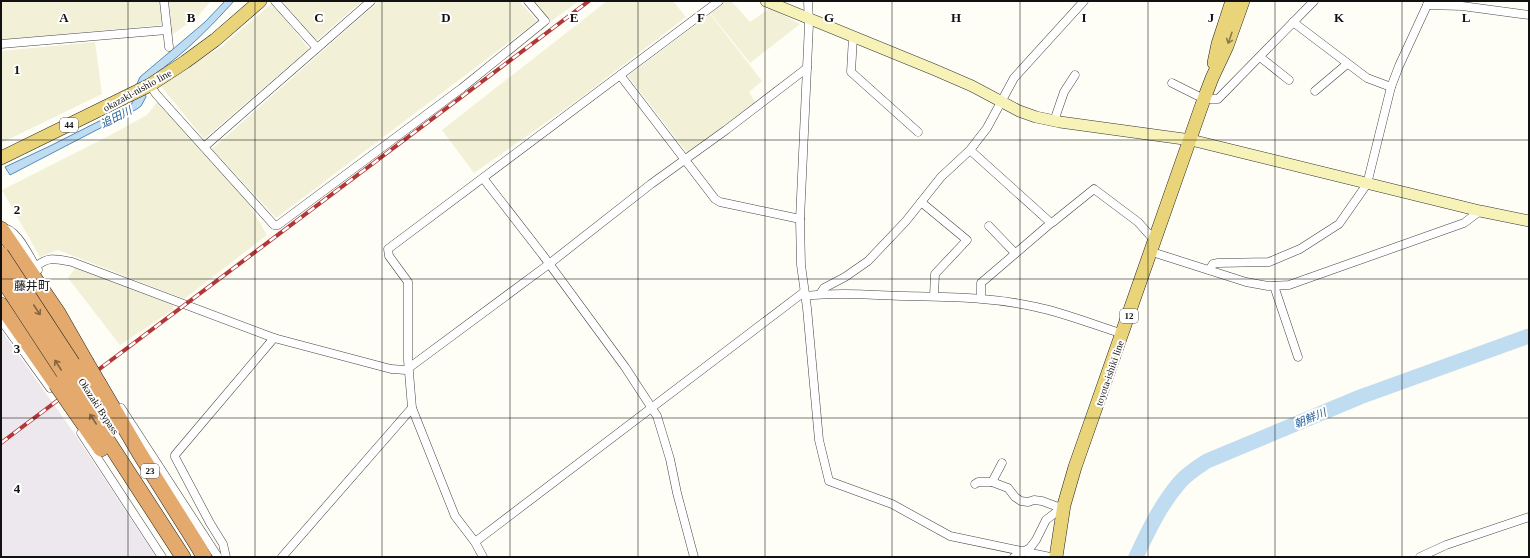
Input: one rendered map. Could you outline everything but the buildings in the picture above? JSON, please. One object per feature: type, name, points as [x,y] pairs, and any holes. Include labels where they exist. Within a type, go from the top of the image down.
[{"type":"highway","name":"23","points":[[1,228],[89,360],[85,395],[139,503],[164,536],[183,557]]},
{"type":"highway","name":"Okazaki Bypass","points":[[1,254],[85,395]]},
{"type":"highway","name":"Okazaki Bypass","points":[[1,276],[197,557]]},
{"type":"highway","name":"23","points":[[1,305],[53,386],[85,395],[140,454],[204,557]]},
{"type":"main road","name":"okazaki-nishio line","points":[[1,158],[145,88],[215,40],[260,1]]},
{"type":"main road","name":"toyota-ishiki line","points":[[1212,78],[1218,44],[1232,1]]},
{"type":"main road","name":"toyota-ishiki line","points":[[1056,557],[1062,506],[1191,140],[1204,99],[1227,46],[1243,1]]},
{"type":"street","points":[[164,1],[169,47]]},
{"type":"street","points":[[275,1],[316,48]]},
{"type":"street","points":[[204,147],[371,1]]},
{"type":"street","points":[[145,88],[204,147],[274,226],[278,225],[462,88],[544,21],[528,1]]},
{"type":"street","points":[[483,557],[455,516],[412,408],[409,369],[408,282],[389,256],[388,250],[719,1]]},
{"type":"street","points":[[766,1],[949,76],[1028,114],[1054,121],[1191,140],[1367,184],[1529,221]]},
{"type":"street","points":[[808,1],[800,219],[801,265],[819,440],[830,481],[892,504],[950,536],[1050,557]]},
{"type":"street","points":[[820,294],[824,288],[845,277],[868,261],[906,222],[941,177],[970,150],[987,128],[1014,78],[1084,1]]},
{"type":"street","points":[[1172,83],[1204,99],[1218,99],[1314,1]]},
{"type":"street","points":[[1210,270],[1213,264],[1218,263],[1269,262],[1300,249],[1339,224],[1367,184],[1391,87],[1428,3],[1529,15]]},
{"type":"street","points":[[1293,22],[1367,78],[1391,87]]},
{"type":"street","points":[[1,44],[167,30]]},
{"type":"street","points":[[853,37],[852,72],[918,132]]},
{"type":"street","points":[[1260,57],[1289,80]]},
{"type":"street","points":[[1315,91],[1347,64]]},
{"type":"street","points":[[36,267],[40,263],[50,258],[72,262],[274,338],[391,369],[404,371],[409,369],[549,264],[651,184],[806,68]]},
{"type":"street","points":[[620,75],[715,199],[720,202],[800,219]]},
{"type":"street","points":[[1054,121],[1064,92],[1075,75]]},
{"type":"street","points":[[970,150],[1050,223]]},
{"type":"street","points":[[483,178],[625,367],[652,409],[660,425],[670,459],[694,557]]},
{"type":"street","points":[[981,298],[981,283],[1050,223],[1094,189],[1138,222],[1153,246],[1210,270],[1246,282],[1268,286],[1289,285],[1464,223],[1480,211]]},
{"type":"street","points":[[921,202],[967,240],[935,274],[934,296]]},
{"type":"street","points":[[989,226],[1016,253]]},
{"type":"street","points":[[1,228],[8,228],[14,233],[66,314],[89,360]]},
{"type":"street","points":[[1274,286],[1298,357]]},
{"type":"street","points":[[474,542],[805,294],[934,296],[1000,300],[1038,307],[1123,334]]},
{"type":"street","points":[[1,320],[53,386]]},
{"type":"street","points":[[226,557],[223,544],[182,471],[175,455],[274,338]]},
{"type":"street","points":[[85,395],[162,557]]},
{"type":"street","points":[[85,395],[124,412],[218,557]]},
{"type":"street","points":[[282,557],[412,408]]},
{"type":"street","points":[[992,482],[1002,463]]},
{"type":"street","points":[[975,484],[978,482],[992,482],[1008,488],[1014,497],[1021,501],[1028,502],[1034,500],[1062,506]]},
{"type":"street","points":[[1014,557],[1030,548],[1049,517],[1062,506]]},
{"type":"street","points":[[1425,556],[1446,545],[1529,517]]},
{"type":"shaded area","points":[[1,330],[74,433],[156,557],[1,557]]},
{"type":"green space","points":[[1,1],[160,1],[162,25],[1,40]]},
{"type":"green space","points":[[169,1],[211,1],[198,16],[172,35]]},
{"type":"green space","points":[[282,1],[362,1],[316,41]]},
{"type":"green space","points":[[379,1],[519,1],[537,21],[276,218],[212,149]]},
{"type":"green space","points":[[533,1],[579,1],[550,22]]},
{"type":"green space","points":[[607,1],[673,1],[686,17],[575,102],[474,173],[442,130]]},
{"type":"green space","points":[[726,1],[731,1],[750,22],[770,8],[800,24],[750,63],[710,13]]},
{"type":"green space","points":[[272,3],[309,49],[204,139],[160,85],[222,46]]},
{"type":"green space","points":[[710,14],[762,81],[749,92],[756,103],[688,154],[628,76]]},
{"type":"green space","points":[[95,42],[102,94],[1,143],[1,51]]},
{"type":"green space","points":[[158,101],[249,204],[267,235],[184,299],[58,250],[40,257],[2,190],[147,115]]},
{"type":"green space","points":[[76,267],[172,302],[174,309],[120,345],[68,278]]},
{"type":"water","points":[[225,1],[234,1],[212,25],[176,58],[136,86],[140,77],[205,22]]},
{"type":"water","name":"追田川","points":[[145,93],[146,97],[141,106],[137,109],[10,175],[5,167],[131,105],[134,99]]},
{"type":"waterway","name":"朝鮮川","points":[[1136,557],[1155,518],[1173,490],[1193,470],[1207,461],[1360,397],[1529,336]]},
{"type":"railway","points":[[1,443],[589,1]]},
{"type":"district","name":"藤井町","points":[[32,286]]}]
